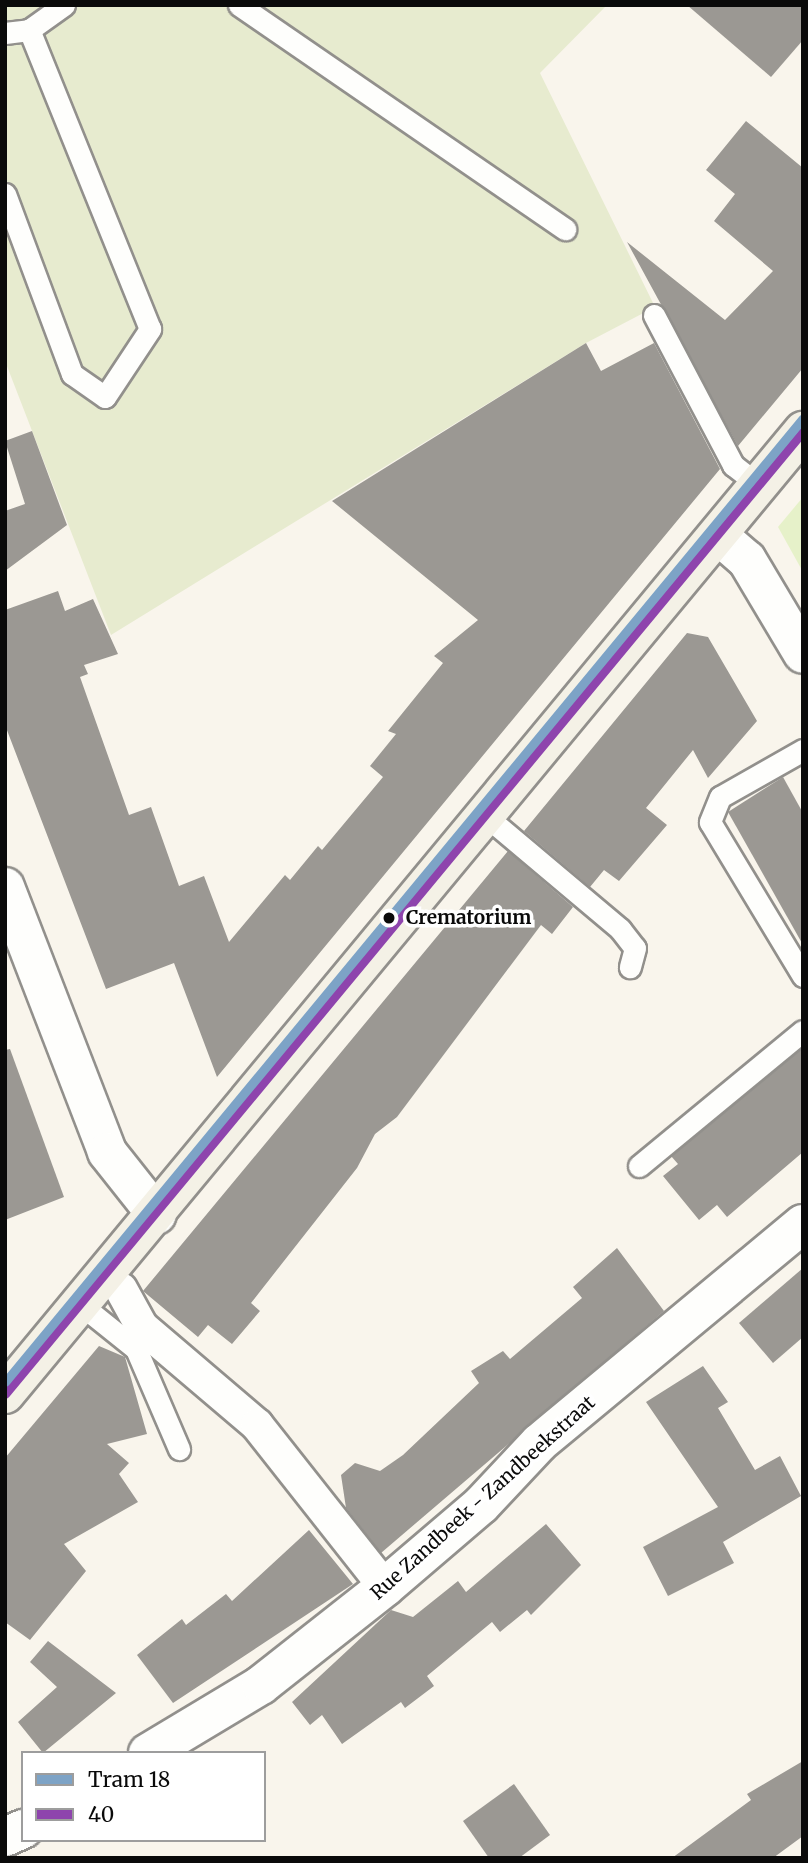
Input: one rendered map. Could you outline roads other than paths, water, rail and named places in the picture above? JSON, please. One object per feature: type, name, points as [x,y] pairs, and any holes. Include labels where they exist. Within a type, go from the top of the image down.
[{"type":"main road","points":[[5,1394],[157,1215],[759,485],[800,441]]},
{"type":"street","points":[[718,535],[747,560],[803,653]]},
{"type":"street","points":[[5,887],[107,1152],[157,1215]]},
{"type":"street","name":"Rue Zandbeek - Zandbeekstraat","points":[[151,1751],[261,1685],[385,1587],[481,1505],[539,1443],[803,1224]]},
{"type":"street","points":[[121,1289],[142,1327],[257,1424],[385,1587]]},
{"type":"street","points":[[5,1837],[21,1830]]},
{"type":"lane","points":[[5,33],[29,30],[64,5]]},
{"type":"lane","points":[[239,5],[565,229]]},
{"type":"lane","points":[[5,194],[72,374],[105,397],[150,329],[29,30]]},
{"type":"lane","points":[[654,315],[733,465],[759,485]]},
{"type":"lane","points":[[803,750],[720,797],[710,822],[803,976]]},
{"type":"lane","points":[[487,817],[620,929],[635,948],[631,967]]},
{"type":"lane","points":[[639,1166],[803,1031]]},
{"type":"lane","points":[[80,1304],[136,1349],[179,1449]]},
{"type":"tram line","name":"18","points":[[5,1382],[803,418]]},
{"type":"place","name":"Crematorium","points":[[389,918]]}]
